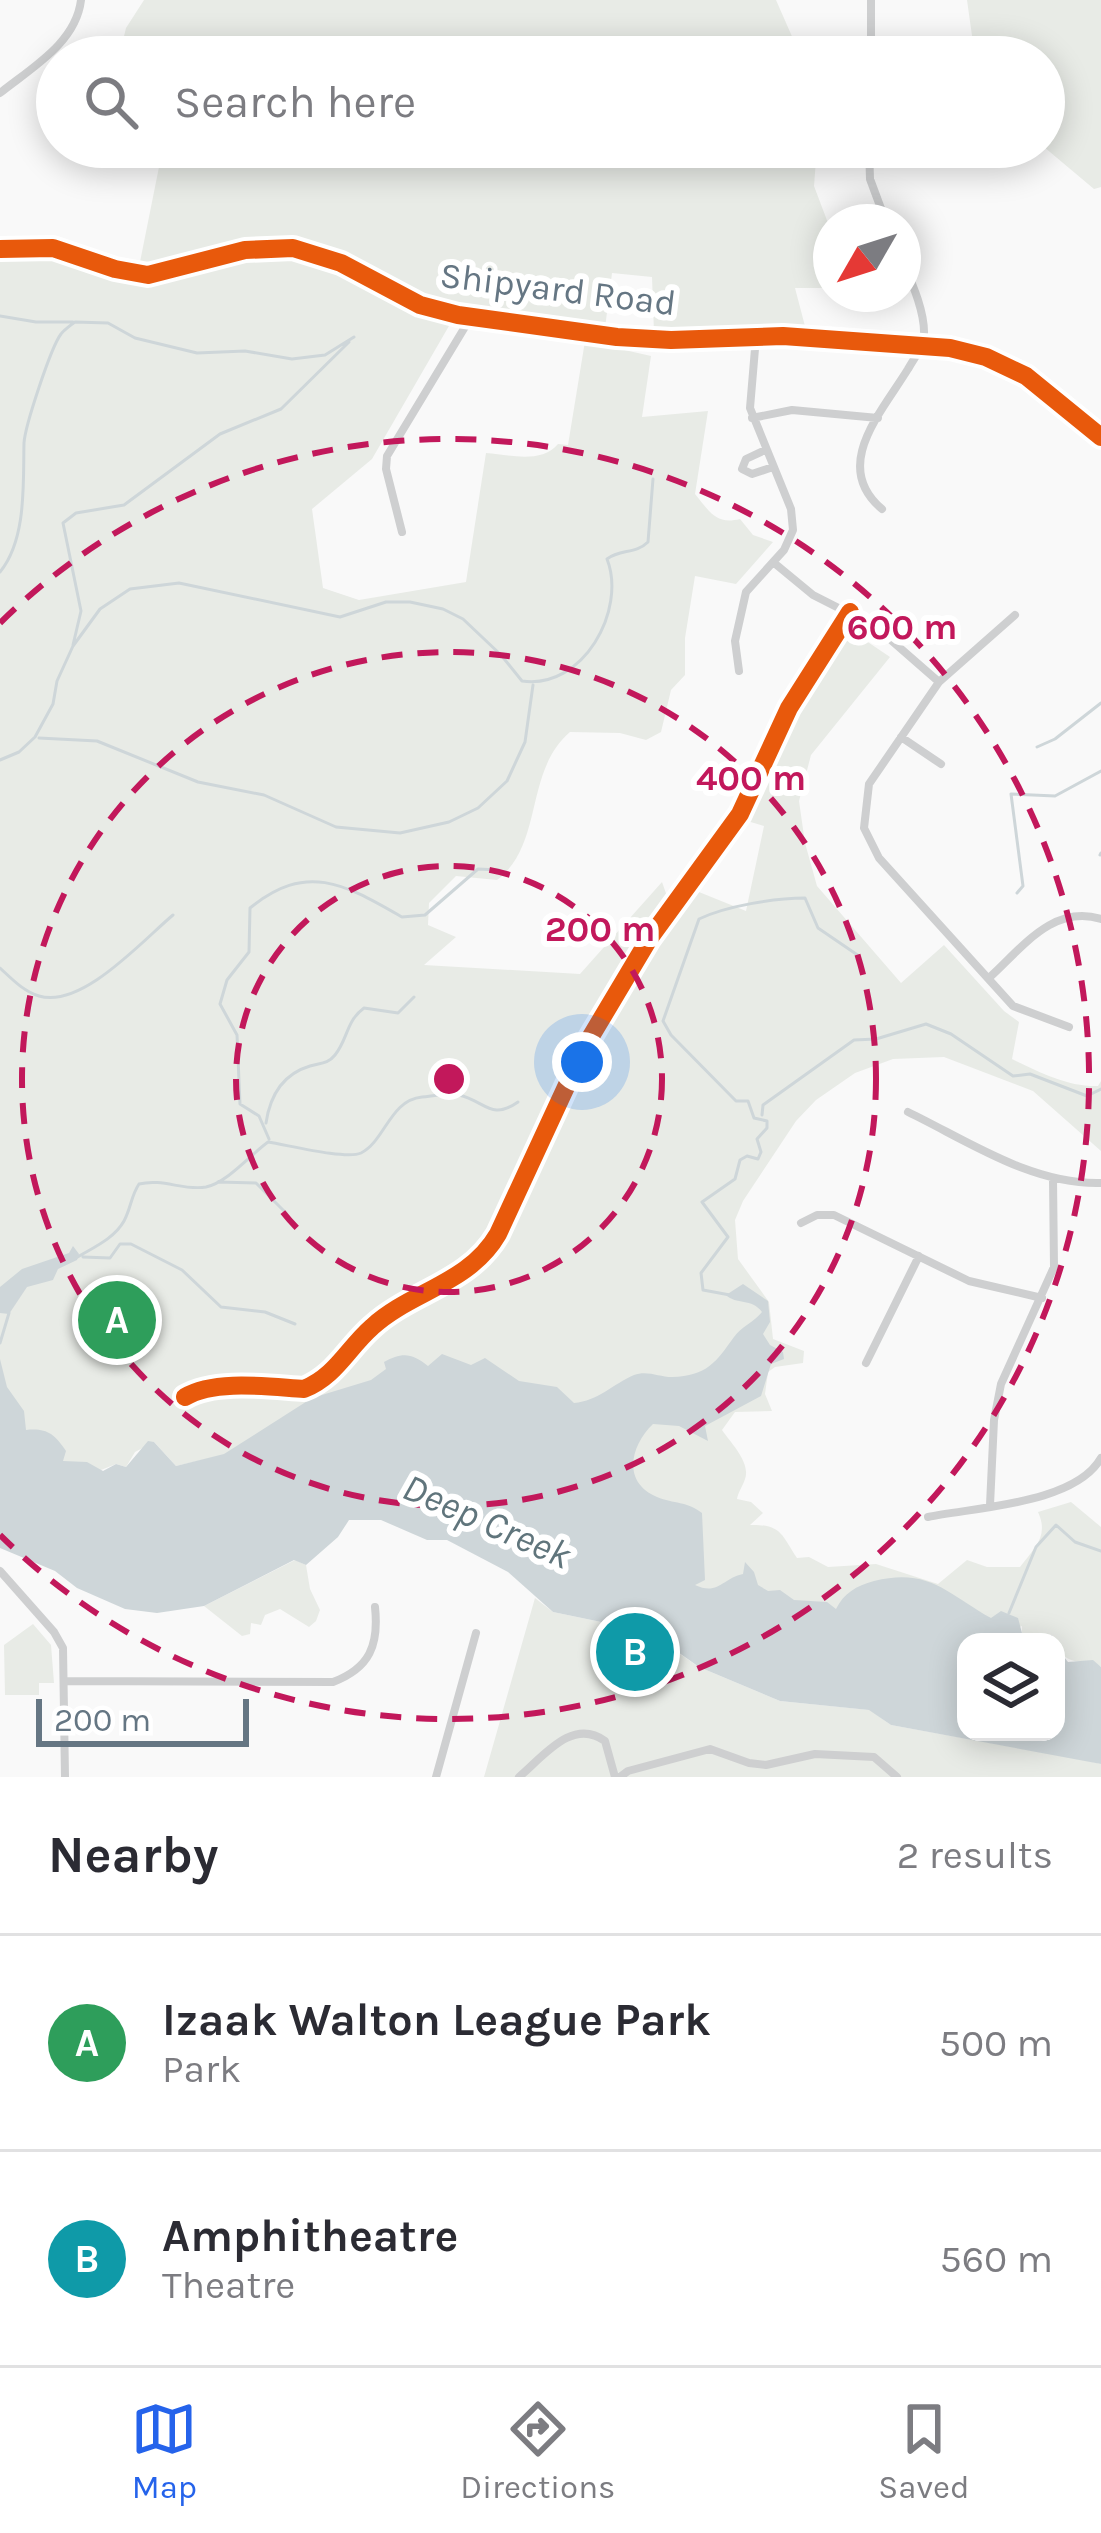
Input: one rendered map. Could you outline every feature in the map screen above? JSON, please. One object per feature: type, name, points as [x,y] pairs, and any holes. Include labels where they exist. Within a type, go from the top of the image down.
[{"type":"street","points":[[67,36],[80,13],[81,0]]},
{"type":"street","points":[[871,36],[872,0]]},
{"type":"street","points":[[0,93],[36,63]]},
{"type":"street","points":[[870,168],[879,204]]},
{"type":"street","name":"Shipyard Road","points":[[0,249],[52,248],[148,275],[245,250],[292,248],[341,263],[420,305],[471,317],[633,338],[756,337],[965,351],[1013,368],[1101,437]]},
{"type":"street","points":[[882,509],[866,494],[858,465],[863,442],[922,346],[919,312]]},
{"type":"street","points":[[402,532],[387,456],[471,317]]},
{"type":"street","points":[[739,671],[735,641],[746,592],[790,540],[794,519],[752,418],[749,397],[756,337]]},
{"type":"street","points":[[752,418],[791,410],[878,418]]},
{"type":"street","points":[[765,449],[746,459],[742,469],[752,474],[773,466]]},
{"type":"street","points":[[773,562],[813,595],[876,627],[939,682]]},
{"type":"street","points":[[185,1397],[245,1385],[312,1386],[337,1370],[366,1332],[386,1316],[482,1258],[498,1234],[584,1048],[649,939],[740,814],[789,708],[850,612]]},
{"type":"street","points":[[1015,614],[939,682],[865,795],[863,812],[868,841],[879,858],[1020,1010],[1069,1027]]},
{"type":"street","points":[[901,736],[941,764]]},
{"type":"street","points":[[990,977],[1050,922],[1078,914],[1101,919]]},
{"type":"street","points":[[908,1112],[1016,1165],[1053,1178],[1101,1184]]},
{"type":"street","points":[[990,1505],[994,1420],[1001,1384],[1042,1298],[1055,1257],[1050,1204],[1053,1178]]},
{"type":"street","points":[[801,1223],[817,1215],[834,1215],[980,1284],[1042,1298]]},
{"type":"street","points":[[866,1364],[920,1256]]},
{"type":"street","points":[[928,1516],[1071,1487],[1091,1473],[1101,1458]]},
{"type":"street","points":[[0,1571],[61,1643],[65,1777]]},
{"type":"street","points":[[65,1682],[333,1682],[356,1672],[369,1657],[376,1638],[374,1607]]},
{"type":"street","points":[[436,1777],[476,1633]]},
{"type":"street","points":[[519,1777],[571,1734],[596,1735],[605,1741],[621,1775],[710,1749],[766,1765],[815,1754],[874,1757],[901,1777]]},
{"type":"shaded area","points":[[144,0],[776,0],[792,36],[124,36]]},
{"type":"shaded area","points":[[967,0],[1101,0],[1101,187],[1094,189],[1065,165],[1065,36],[972,36]]},
{"type":"shaded area","points":[[159,168],[815,168],[814,186],[821,204],[813,204],[813,288],[795,288],[806,330],[654,333],[652,277],[612,273],[605,328],[421,300],[327,250],[288,240],[249,240],[155,269],[139,267]]},
{"type":"shaded area","points":[[275,252],[351,273],[413,309],[453,319],[372,459],[312,509],[323,588],[359,600],[466,582],[486,453],[534,456],[558,444],[568,445],[585,341],[651,356],[642,417],[708,411],[695,494],[714,516],[740,519],[753,535],[773,542],[736,584],[695,576],[685,638],[685,675],[671,690],[661,732],[646,740],[620,733],[570,732],[546,767],[529,828],[512,865],[497,880],[456,876],[429,903],[428,925],[456,937],[424,965],[580,974],[662,882],[668,899],[603,995],[538,1122],[549,1126],[633,969],[694,890],[746,911],[764,826],[744,820],[794,697],[850,630],[890,657],[811,755],[799,801],[817,886],[901,983],[944,945],[1019,1022],[1012,1059],[1065,1081],[1098,1086],[1101,1081],[1101,1151],[1033,1091],[944,1057],[893,1059],[855,1073],[816,1100],[796,1121],[735,1220],[738,1259],[769,1302],[773,1339],[804,1351],[803,1363],[768,1372],[765,1394],[772,1411],[735,1412],[722,1430],[745,1466],[737,1499],[751,1502],[763,1513],[750,1525],[775,1529],[797,1558],[809,1557],[828,1567],[876,1564],[938,1584],[967,1560],[987,1567],[1020,1567],[1041,1535],[1038,1512],[1071,1502],[1101,1527],[1101,1667],[1066,1657],[1065,1633],[1022,1633],[1022,1626],[998,1633],[957,1633],[957,1640],[707,1591],[224,1455],[176,1466],[154,1442],[135,1452],[126,1467],[116,1464],[76,1480],[0,1418],[0,259],[37,255],[144,285]]},
{"type":"shaded area","points":[[295,1560],[306,1565],[320,1610],[309,1627],[280,1609],[265,1615],[261,1625],[251,1623],[250,1634],[242,1636],[204,1606]]},
{"type":"shaded area","points":[[535,1598],[553,1612],[606,1623],[636,1645],[674,1650],[699,1667],[780,1701],[870,1710],[891,1725],[957,1737],[957,1741],[1101,1764],[1101,1777],[484,1777]]},
{"type":"shaded area","points":[[33,1624],[51,1645],[54,1683],[39,1683],[39,1695],[5,1695],[4,1645]]},
{"type":"water","points":[[73,1246],[77,1260],[58,1269],[53,1280],[27,1287],[9,1314],[0,1313],[0,1287],[22,1269],[69,1253]]},
{"type":"water","name":"Deep Creek","points":[[743,1284],[768,1301],[770,1322],[763,1334],[783,1352],[784,1359],[771,1364],[761,1396],[705,1426],[708,1441],[679,1426],[653,1424],[635,1452],[638,1482],[663,1499],[702,1513],[705,1580],[695,1585],[703,1588],[743,1574],[745,1562],[758,1585],[768,1591],[780,1590],[794,1600],[827,1602],[836,1609],[862,1585],[909,1578],[937,1585],[991,1618],[1001,1611],[1018,1618],[1022,1633],[957,1633],[957,1737],[891,1725],[869,1710],[780,1701],[699,1667],[675,1650],[636,1645],[606,1623],[553,1612],[508,1572],[447,1540],[427,1540],[381,1520],[349,1520],[338,1537],[306,1565],[294,1560],[204,1606],[157,1613],[125,1609],[0,1548],[0,1359],[7,1387],[24,1411],[26,1430],[53,1436],[66,1451],[63,1461],[87,1462],[103,1471],[116,1464],[126,1467],[148,1441],[176,1466],[224,1454],[312,1398],[371,1380],[386,1369],[384,1362],[402,1355],[428,1366],[442,1354],[471,1365],[485,1358],[519,1381],[557,1387],[574,1403],[639,1374],[694,1374],[716,1360],[762,1312],[726,1295]]},
{"type":"water","points":[[1065,1658],[1093,1660],[1101,1667],[1101,1764],[977,1741],[1065,1741]]},
{"type":"waterway","points":[[0,316],[73,322]]},
{"type":"waterway","points":[[0,572],[19,527],[24,443],[34,404],[57,342],[75,322],[108,323],[135,338],[197,353],[245,351],[292,359],[325,355],[354,337]]},
{"type":"waterway","points":[[73,645],[81,611],[63,523],[76,513],[124,505],[220,434],[281,409],[349,342]]},
{"type":"waterway","points":[[0,760],[19,752],[35,737],[53,704],[57,681],[73,646],[100,609],[130,589],[179,583],[340,617],[386,602],[410,602],[463,619],[522,681],[564,673],[581,660],[605,622],[612,579],[607,559],[648,542],[653,479]]},
{"type":"waterway","points":[[39,738],[97,741],[198,782],[264,795],[336,827],[400,833],[449,822],[478,808],[507,781],[525,742],[533,685]]},
{"type":"waterway","points":[[1037,747],[1055,739],[1101,703]]},
{"type":"waterway","points":[[1017,893],[1023,886],[1011,794],[1055,796],[1101,771]]},
{"type":"waterway","points":[[269,1139],[259,1116],[240,1104],[237,1035],[220,1004],[227,980],[249,952],[250,908],[290,885],[308,882],[363,895],[402,917],[425,915],[478,869],[499,870]]},
{"type":"waterway","points":[[730,1295],[703,1290],[701,1273],[728,1237],[702,1202],[735,1179],[740,1160],[747,1156],[758,1159],[757,1139],[767,1121],[754,1118],[748,1101],[736,1101],[663,1021],[699,919],[751,904],[805,898],[818,928],[859,956]]},
{"type":"waterway","points":[[0,968],[39,996],[74,992],[111,970],[173,915]]},
{"type":"waterway","points":[[266,1123],[285,1080],[332,1058],[364,1008],[398,1013],[414,997]]},
{"type":"waterway","points":[[762,1115],[763,1105],[854,1040],[876,1039],[926,1024],[951,1034],[1013,1076],[1030,1074],[1087,1096],[1101,1089]]},
{"type":"waterway","points":[[76,1258],[120,1227],[139,1184],[206,1187],[231,1174],[268,1142],[330,1153],[361,1153],[402,1105],[422,1097],[459,1095],[494,1110],[518,1102]]},
{"type":"waterway","points":[[218,1182],[256,1183],[286,1213]]},
{"type":"waterway","points":[[83,1257],[110,1258],[120,1244],[131,1244],[182,1270],[221,1307],[265,1312],[295,1324]]},
{"type":"waterway","points":[[0,1343],[9,1313]]},
{"type":"waterway","points":[[1009,1613],[1036,1547],[1056,1525],[1075,1542],[1101,1551]]},
{"type":"cycle path","points":[[0,249],[53,248],[148,275],[245,250],[293,248],[341,263],[420,305],[458,315],[617,337],[783,336],[950,348],[986,357],[1026,376],[1101,437]]},
{"type":"cycle path","points":[[185,1397],[227,1386],[304,1389],[315,1384],[387,1315],[456,1276],[486,1251],[584,1048],[649,939],[740,814],[789,708],[850,612]]},
{"type":"place","name":"Izaak Walton League Park","points":[[117,1320]]},
{"type":"place","name":"Amphitheatre","points":[[635,1652]]}]
